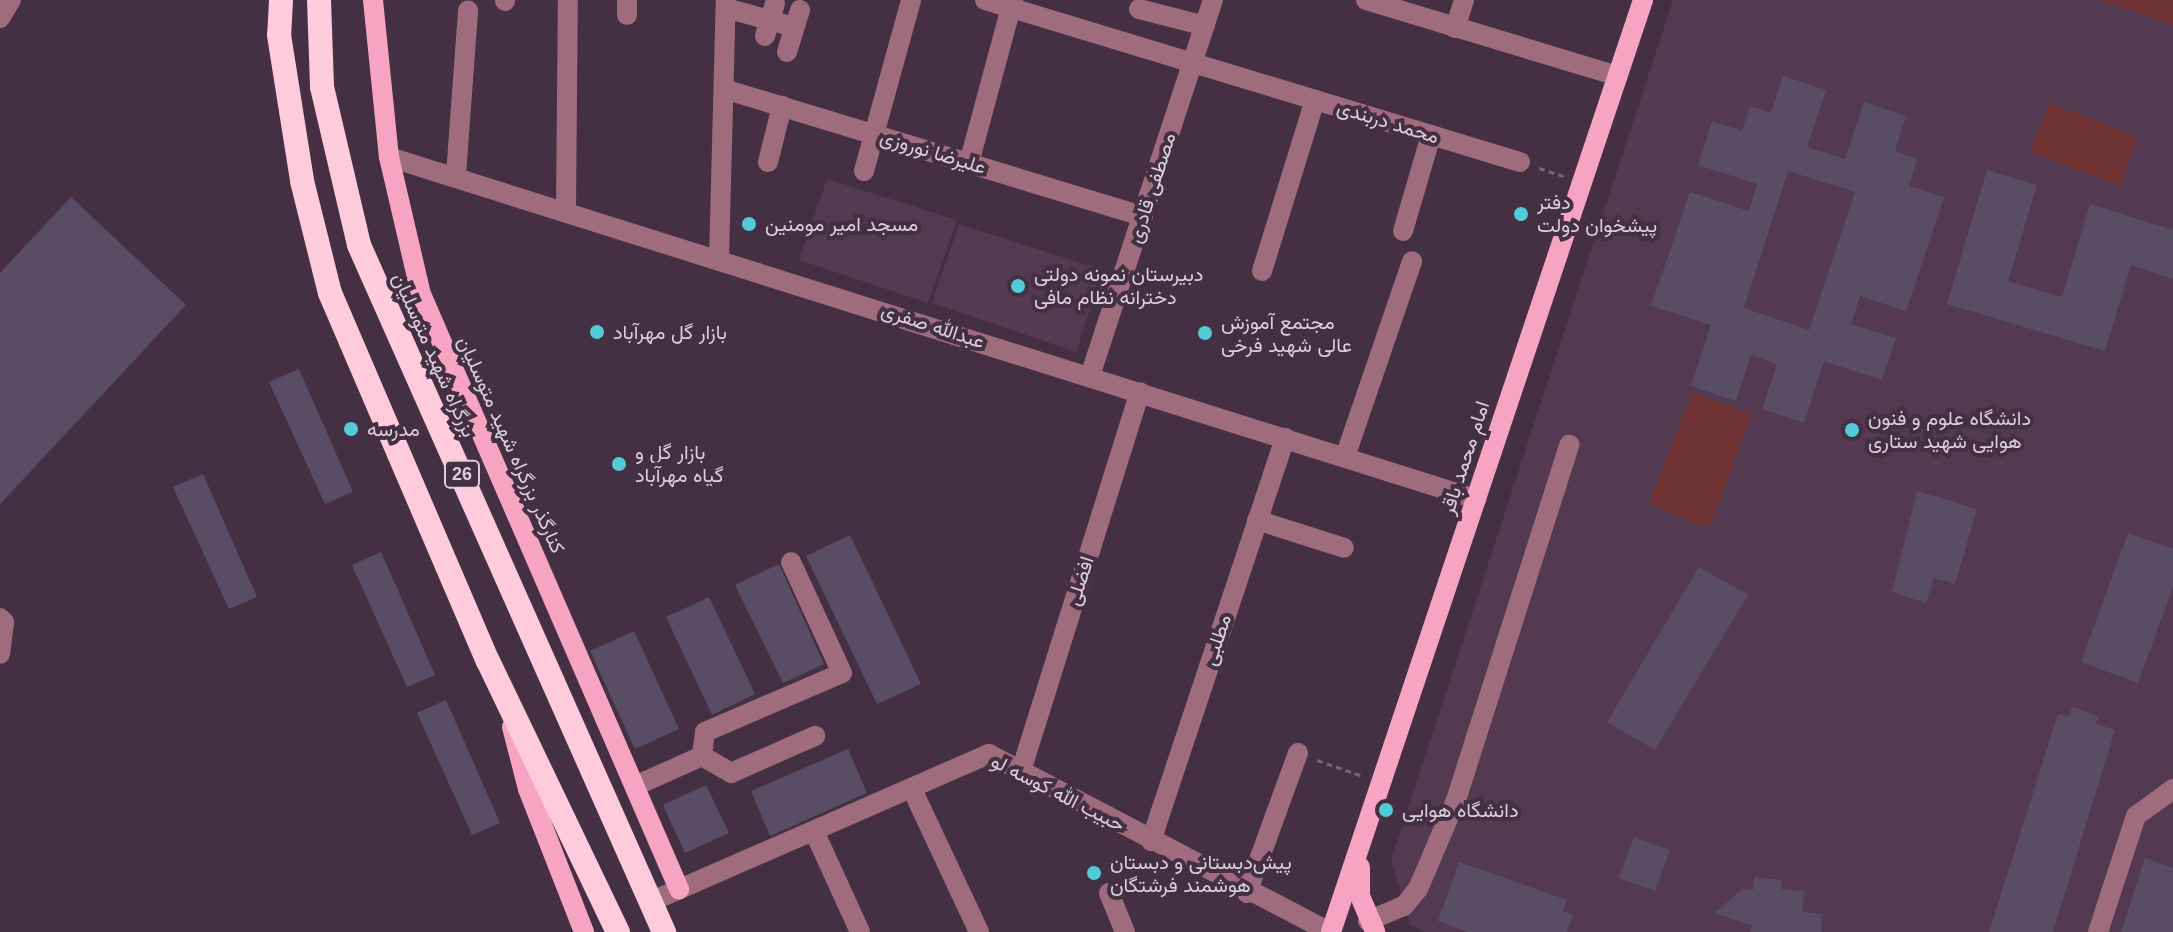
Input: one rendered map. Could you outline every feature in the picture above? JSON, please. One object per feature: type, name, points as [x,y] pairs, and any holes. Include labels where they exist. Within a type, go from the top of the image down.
[{"type":"highway","name":"26","points":[[281,0],[279,35],[302,181],[330,293],[503,693],[549,778],[618,932]]},
{"type":"highway","name":"بزرگراه شهید متوسلیان","points":[[319,0],[322,87],[359,245],[664,932]]},
{"type":"main road","name":"کنارگذر بزرگراه شهید متوسلیان","points":[[373,0],[389,157],[400,223],[437,337],[679,889]]},
{"type":"main road","name":"امام محمد باقر","points":[[1330,932],[1643,0]]},
{"type":"main road","points":[[503,693],[528,789],[584,932]]},
{"type":"main road","points":[[1360,849],[1360,896],[1372,926]]},
{"type":"street","points":[[0,18],[11,0]]},
{"type":"street","points":[[566,210],[568,0]]},
{"type":"street","points":[[864,171],[911,0]]},
{"type":"street","name":"محمد دربندی","points":[[985,0],[1012,4],[1193,63],[1520,162]]},
{"type":"street","name":"مصطفی قادری","points":[[1090,376],[1213,0]]},
{"type":"street","points":[[1366,0],[1618,76]]},
{"type":"street","points":[[1455,28],[1464,0]]},
{"type":"street","points":[[719,259],[726,4],[770,20],[797,18],[787,52]]},
{"type":"street","points":[[969,163],[1012,4]]},
{"type":"street","points":[[1139,9],[1205,26]]},
{"type":"street","points":[[456,175],[468,10]]},
{"type":"street","name":"علیرضا نوروزی","points":[[724,89],[1143,216]]},
{"type":"street","points":[[1262,271],[1315,100]]},
{"type":"street","points":[[768,162],[782,106]]},
{"type":"street","points":[[1403,231],[1431,135]]},
{"type":"street","name":"عبدالله صفری","points":[[389,157],[456,175],[1476,499]]},
{"type":"street","points":[[1345,457],[1412,261]]},
{"type":"street","name":"افضلی","points":[[1021,771],[1140,392]]},
{"type":"street","name":"مطلبی","points":[[1151,841],[1285,438]]},
{"type":"street","points":[[1372,926],[1404,906],[1418,889],[1456,800],[1569,445]]},
{"type":"street","points":[[1257,520],[1344,548]]},
{"type":"street","points":[[702,756],[705,732],[842,673],[791,562]]},
{"type":"street","points":[[0,618],[4,622],[0,654]]},
{"type":"street","points":[[702,756],[731,773],[815,736]]},
{"type":"street","points":[[1247,893],[1298,753]]},
{"type":"street","name":"حبیب الله کوسه لو","points":[[650,902],[989,754],[1247,893],[1330,932]]},
{"type":"street","points":[[635,786],[702,756]]},
{"type":"street","points":[[912,789],[979,932]]},
{"type":"street","points":[[2098,932],[2136,816],[2173,789]]},
{"type":"street","points":[[814,831],[860,932]]},
{"type":"street","points":[[1109,893],[1125,932]]},
{"type":"path","points":[[1520,162],[1582,182]]},
{"type":"path","points":[[1298,753],[1382,783]]},
{"type":"shaded area","name":"دانشگاه علوم و فنون هوایی شهید ستاری","points":[[1673,0],[2173,0],[2173,932],[1425,932],[1410,925],[1391,860]]},
{"type":"shaded area","points":[[2100,0],[2173,0],[2173,25]]},
{"type":"shaded area","points":[[2049,103],[2138,137],[2120,186],[2030,152]]},
{"type":"shaded area","points":[[827,179],[957,220],[928,303],[799,260]]},
{"type":"shaded area","name":"دبیرستان نمونه دولتی دخترانه نظام مافی","points":[[959,224],[1103,270],[1076,352],[932,303]]},
{"type":"shaded area","points":[[1692,392],[1752,415],[1709,528],[1649,504]]},
{"type":"building","points":[[1783,76],[1826,90],[1807,147],[1845,159],[1864,102],[1906,116],[1895,151],[1917,159],[1909,186],[1944,197],[1906,311],[1860,296],[1851,324],[1896,338],[1882,380],[1824,361],[1804,423],[1762,409],[1777,364],[1751,355],[1736,401],[1691,386],[1711,325],[1651,306],[1690,192],[1749,211],[1757,184],[1698,165],[1712,121],[1742,131],[1750,106],[1771,113]],"holes":[[[1788,171],[1855,192],[1809,330],[1744,308]]]},
{"type":"building","points":[[1987,170],[2037,185],[2008,281],[2062,297],[2090,204],[2173,230],[2173,279],[2131,265],[2105,351],[1947,304]]},
{"type":"building","points":[[71,197],[186,305],[0,504],[0,273]]},
{"type":"building","points":[[299,369],[353,492],[325,504],[269,382]]},
{"type":"building","points":[[203,474],[257,597],[229,609],[173,487]]},
{"type":"building","points":[[1917,491],[1977,509],[1955,584],[1934,578],[1926,603],[1892,592]]},
{"type":"building","points":[[2128,533],[2173,549],[2173,587],[2138,683],[2081,662]]},
{"type":"building","points":[[850,535],[921,684],[877,704],[806,556]]},
{"type":"building","points":[[381,552],[435,675],[407,687],[352,565]]},
{"type":"building","points":[[779,564],[824,664],[783,683],[735,585]]},
{"type":"building","points":[[1699,567],[1748,595],[1655,750],[1607,722]]},
{"type":"building","points":[[709,597],[755,694],[712,715],[666,617]]},
{"type":"building","points":[[634,631],[679,729],[635,749],[590,651]]},
{"type":"building","points":[[446,700],[500,823],[472,835],[417,713]]},
{"type":"building","points":[[2072,707],[2098,716],[2096,724],[2115,730],[2053,932],[1989,932],[2058,714],[2069,717]]},
{"type":"building","points":[[848,749],[867,793],[770,836],[751,791]]},
{"type":"building","points":[[706,785],[729,833],[685,853],[663,805]]},
{"type":"building","points":[[1634,837],[1670,850],[1655,891],[1619,878]]},
{"type":"building","points":[[2145,858],[2173,868],[2173,932],[2121,932]]},
{"type":"building","points":[[1459,862],[1567,900],[1563,911],[1573,915],[1567,932],[1468,932],[1438,921]]},
{"type":"building","points":[[1754,877],[1782,880],[1781,889],[1804,891],[1802,912],[1822,914],[1821,932],[1750,932],[1752,926],[1715,913],[1742,889],[1753,890]]},
{"type":"place","name":"دفتر پیشخوان دولت","points":[[1521,214]]},
{"type":"place","name":"مسجد امیر مومنین","points":[[749,224]]},
{"type":"place","name":"دبیرستان نمونه دولتی دخترانه نظام مافی","points":[[1018,286]]},
{"type":"place","name":"بازار گل مهرآباد","points":[[597,332]]},
{"type":"place","name":"مجتمع آموزش عالی شهید فرخی","points":[[1205,333]]},
{"type":"place","name":"مدرسه","points":[[351,429]]},
{"type":"place","name":"دانشگاه علوم و فنون هوایی شهید ستاری","points":[[1852,430]]},
{"type":"place","name":"بازار گل و گیاه مهرآباد","points":[[619,464]]},
{"type":"place","name":"دانشگاه هوایی","points":[[1386,810]]},
{"type":"place","name":"پیش‌دبستانی و دبستان هوشمند فرشتگان","points":[[1094,873]]}]
